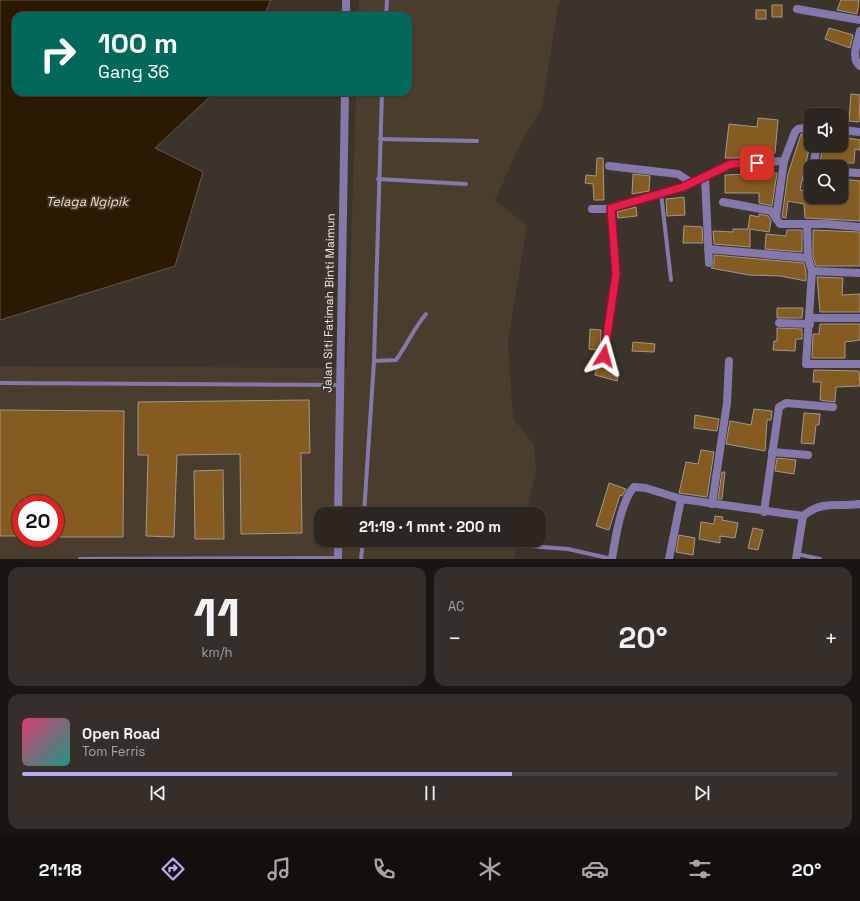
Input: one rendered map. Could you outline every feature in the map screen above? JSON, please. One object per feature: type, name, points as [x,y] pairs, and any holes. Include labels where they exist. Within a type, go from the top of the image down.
[{"type":"street","points":[[346,0],[346,12]]},
{"type":"street","points":[[797,10],[860,20]]},
{"type":"street","points":[[860,31],[855,59],[860,66]]},
{"type":"street","name":"Jalan Siti Fatimah Binti Maimun","points":[[338,507],[345,96]]},
{"type":"street","points":[[776,218],[784,161],[795,132],[798,129],[804,129]]},
{"type":"street","points":[[848,131],[860,132]]},
{"type":"street","points":[[592,209],[611,208],[692,183],[731,164],[784,161]]},
{"type":"street","points":[[609,166],[678,174],[692,183]]},
{"type":"street","points":[[848,172],[860,173]]},
{"type":"street","points":[[705,178],[709,263]]},
{"type":"street","points":[[723,202],[771,210],[780,224],[827,224],[860,227]]},
{"type":"street","points":[[807,225],[808,258],[812,271],[810,321],[806,364],[860,364]]},
{"type":"street","points":[[708,249],[808,258]]},
{"type":"street","points":[[812,271],[860,273]]},
{"type":"street","points":[[779,323],[860,318]]},
{"type":"street","points":[[712,504],[727,403],[729,361]]},
{"type":"street","points":[[764,512],[779,407],[786,403],[833,407]]},
{"type":"street","points":[[772,452],[808,456]]},
{"type":"street","points":[[612,559],[628,493],[634,487],[646,488],[681,499],[764,512],[803,516],[812,509],[829,504],[860,504]]},
{"type":"street","points":[[669,559],[681,499]]},
{"type":"street","points":[[797,557],[803,516]]},
{"type":"street","points":[[338,547],[338,559]]},
{"type":"lane","points":[[386,12],[387,0]]},
{"type":"lane","points":[[364,507],[374,361],[378,179],[382,96]]},
{"type":"lane","points":[[380,139],[477,141]]},
{"type":"lane","points":[[378,179],[466,184]]},
{"type":"lane","points":[[661,193],[671,280]]},
{"type":"lane","points":[[604,356],[616,274],[611,208]]},
{"type":"lane","points":[[374,361],[396,360],[404,349],[415,327],[426,314]]},
{"type":"lane","points":[[0,383],[339,385]]},
{"type":"lane","points":[[362,559],[363,547]]},
{"type":"lane","points":[[542,547],[568,549],[612,559]]},
{"type":"lane","points":[[797,557],[820,559]]},
{"type":"lane","points":[[80,559],[338,559]]},
{"type":"shaded area","points":[[359,0],[561,0],[558,6],[542,108],[520,145],[495,200],[527,226],[508,341],[513,418],[534,445],[536,471],[527,507],[314,507],[314,547],[517,547],[514,559],[0,559],[0,366],[347,368],[356,96],[412,96],[412,12],[358,12]]},
{"type":"water","name":"Telaga Ngipik","points":[[0,0],[271,0],[266,12],[12,12],[12,96],[211,96],[155,148],[203,172],[175,266],[0,320]]},
{"type":"building","points":[[841,0],[859,0],[857,14],[837,10]]},
{"type":"building","points":[[772,5],[782,5],[782,17],[772,17]]},
{"type":"building","points":[[756,10],[766,10],[766,19],[756,19]]},
{"type":"building","points":[[829,28],[853,35],[850,48],[825,39]]},
{"type":"building","points":[[851,94],[860,95],[859,122],[849,121]]},
{"type":"building","points":[[758,118],[778,120],[775,153],[747,153],[746,158],[725,158],[729,124],[757,127]]},
{"type":"building","points":[[801,134],[804,135],[804,152],[808,152],[807,160],[804,160],[804,172],[800,190],[804,191],[804,204],[788,201],[786,218],[782,217],[788,174]]},
{"type":"building","points":[[848,138],[860,140],[860,150],[855,149],[854,163],[848,163],[848,160],[820,160],[822,152],[848,152]]},
{"type":"building","points":[[597,158],[603,158],[604,200],[594,200],[593,184],[585,183],[586,175],[596,176]]},
{"type":"building","points":[[777,173],[772,206],[759,203],[759,193],[725,193],[725,175]]},
{"type":"building","points":[[633,174],[650,176],[649,191],[632,194]]},
{"type":"building","points":[[848,180],[860,181],[860,221],[805,218],[804,204],[848,204]]},
{"type":"building","points":[[684,197],[685,215],[667,216],[666,199]]},
{"type":"building","points":[[636,207],[637,216],[618,218],[617,212]]},
{"type":"building","points":[[759,214],[768,216],[771,221],[769,232],[750,229],[750,247],[714,244],[713,231],[733,232],[733,229],[748,229],[750,215],[759,217]]},
{"type":"building","points":[[684,226],[702,227],[703,243],[683,243]]},
{"type":"building","points":[[787,230],[802,230],[802,252],[765,249],[766,234],[786,236]]},
{"type":"building","points":[[813,230],[860,232],[860,266],[816,266],[813,257]]},
{"type":"building","points":[[714,255],[804,263],[806,281],[780,276],[749,275],[711,268],[714,265]]},
{"type":"building","points":[[817,277],[843,278],[842,295],[860,294],[860,312],[820,312]]},
{"type":"building","points":[[777,308],[803,308],[802,318],[777,318]]},
{"type":"building","points":[[820,324],[860,324],[860,340],[845,342],[845,358],[812,358],[813,334],[819,334]]},
{"type":"building","points":[[777,328],[802,329],[802,339],[796,339],[795,351],[773,350],[774,341],[777,341]]},
{"type":"building","points":[[590,329],[601,330],[600,350],[589,349]]},
{"type":"building","points":[[633,342],[655,344],[654,352],[632,351]]},
{"type":"building","points":[[597,366],[619,371],[617,381],[595,375]]},
{"type":"building","points":[[814,370],[859,371],[860,386],[836,387],[835,402],[820,400],[821,382],[813,382]]},
{"type":"building","points":[[309,400],[310,453],[301,453],[302,533],[241,534],[240,454],[177,455],[174,537],[146,536],[148,455],[138,455],[138,402]]},
{"type":"building","points":[[754,409],[772,411],[771,420],[767,420],[765,451],[726,444],[730,421],[751,425]]},
{"type":"building","points":[[0,410],[124,411],[123,537],[64,537],[64,495],[12,495],[12,536],[0,536]]},
{"type":"building","points":[[804,413],[820,414],[819,425],[816,425],[814,444],[801,443]]},
{"type":"building","points":[[695,415],[719,419],[717,431],[694,428]]},
{"type":"building","points":[[701,450],[714,452],[707,497],[679,493],[686,462],[698,464]]},
{"type":"building","points":[[777,458],[796,460],[794,474],[775,471]]},
{"type":"building","points":[[223,470],[224,539],[195,539],[194,471]]},
{"type":"building","points":[[722,472],[725,472],[722,499],[718,499]]},
{"type":"building","points":[[609,483],[626,489],[622,496],[620,495],[609,530],[596,526]]},
{"type":"building","points":[[715,516],[723,517],[722,520],[738,523],[735,538],[720,536],[720,543],[699,539],[701,522],[714,524]]},
{"type":"building","points":[[753,528],[763,530],[758,550],[748,548]]},
{"type":"building","points":[[679,535],[695,538],[693,555],[676,552]]},
{"type":"route","points":[[604,356],[616,274],[611,208],[683,187],[705,178],[716,170],[731,164],[757,163]]}]
